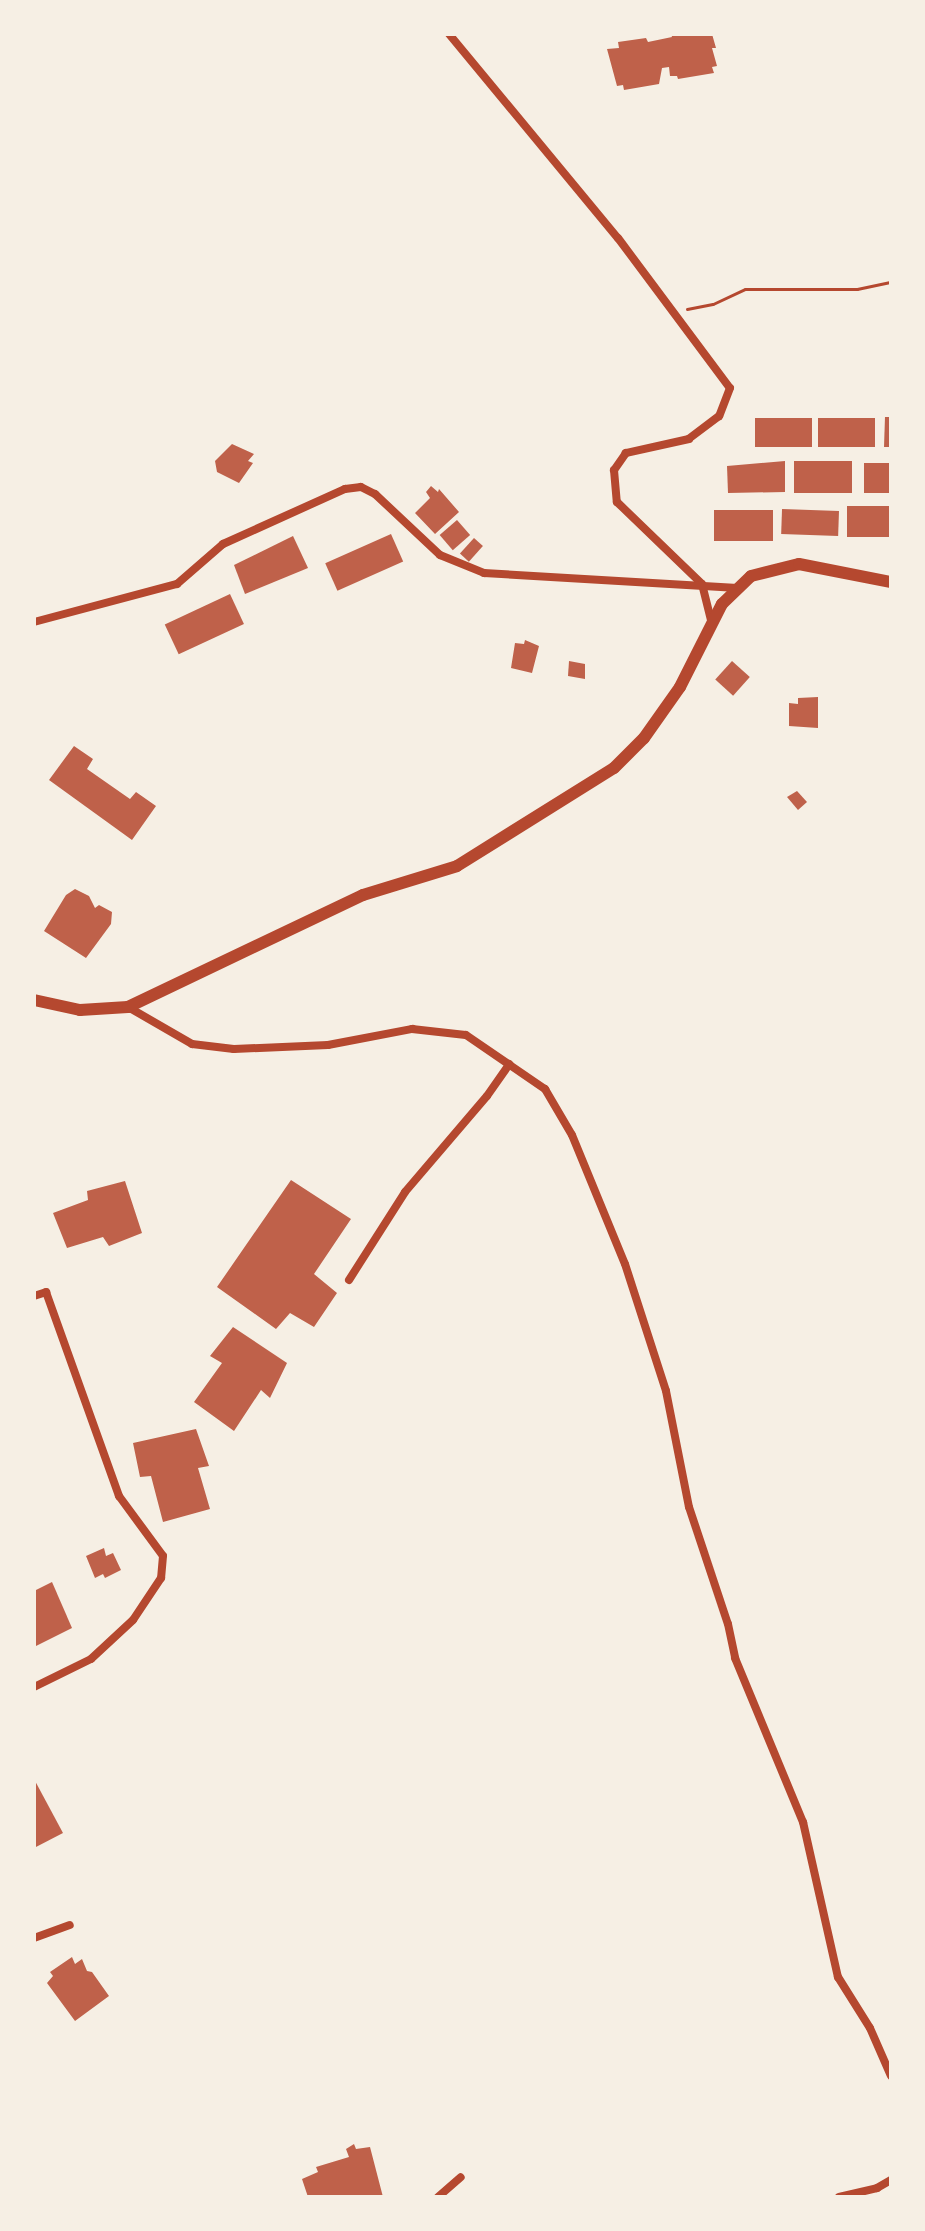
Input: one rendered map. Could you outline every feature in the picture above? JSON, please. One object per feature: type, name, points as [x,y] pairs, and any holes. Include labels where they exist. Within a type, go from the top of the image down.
[{"type":"street","points":[[449,34],[618,238],[730,388],[719,416],[689,439],[626,453],[614,470],[617,502],[702,584],[712,624]]},
{"type":"street","points":[[34,622],[177,584],[223,544],[345,489],[361,487],[375,494],[440,555],[484,573],[738,588]]},
{"type":"street","points":[[34,1000],[80,1010],[128,1007],[363,895],[457,866],[614,768],[644,738],[680,687],[722,604],[751,576],[799,564],[891,582]]},
{"type":"street","points":[[128,1007],[192,1044],[234,1049],[328,1045],[412,1029],[466,1035],[545,1089],[572,1135],[625,1264],[666,1391],[689,1507],[728,1624],[735,1658],[803,1822],[838,1977],[870,2028],[891,2076]]},
{"type":"street","points":[[349,1280],[405,1192],[487,1096],[509,1064]]},
{"type":"street","points":[[34,1296],[46,1292],[119,1496],[163,1556],[161,1578],[133,1620],[91,1659],[34,1687]]},
{"type":"street","points":[[34,1938],[70,1925]]},
{"type":"street","points":[[438,2197],[461,2177]]},
{"type":"street","points":[[839,2197],[877,2188],[891,2180]]},
{"type":"path","points":[[672,310],[713,304],[745,289],[857,289],[891,282]]},
{"type":"building","points":[[671,34],[712,34],[717,66],[712,67],[714,73],[678,79],[677,76],[670,76],[669,67],[662,68],[659,84],[624,90],[623,85],[617,86],[607,49],[619,48],[618,42],[646,38],[648,42],[672,37]]},
{"type":"building","points":[[885,417],[891,417],[891,447],[884,447]]},
{"type":"building","points":[[755,418],[812,418],[812,447],[755,447]]},
{"type":"building","points":[[818,418],[875,418],[875,447],[818,447]]},
{"type":"building","points":[[232,444],[254,454],[248,461],[253,463],[239,483],[217,472],[215,461]]},
{"type":"building","points":[[785,461],[785,492],[728,493],[727,466]]},
{"type":"building","points":[[794,461],[852,461],[852,493],[794,493]]},
{"type":"building","points":[[864,463],[891,463],[891,493],[864,493]]},
{"type":"building","points":[[431,486],[438,492],[439,489],[459,512],[435,534],[415,513],[430,498],[426,492]]},
{"type":"building","points":[[847,506],[891,506],[891,537],[847,537]]},
{"type":"building","points":[[782,509],[839,511],[838,536],[781,534]]},
{"type":"building","points":[[714,510],[773,510],[773,541],[714,541]]},
{"type":"building","points":[[457,520],[470,535],[453,550],[440,535]]},
{"type":"building","points":[[391,534],[403,561],[337,591],[325,563]]},
{"type":"building","points":[[293,536],[308,568],[245,594],[234,565]]},
{"type":"building","points":[[474,538],[483,546],[469,562],[460,554]]},
{"type":"building","points":[[230,594],[244,624],[179,654],[165,624]]},
{"type":"building","points":[[525,640],[539,646],[532,673],[511,668],[515,643],[524,644]]},
{"type":"building","points":[[569,661],[585,664],[585,679],[568,676]]},
{"type":"building","points":[[732,661],[750,677],[733,696],[715,680]]},
{"type":"building","points":[[818,697],[818,728],[789,726],[789,703],[798,704],[798,698]]},
{"type":"building","points":[[74,746],[93,759],[87,769],[130,799],[136,792],[156,806],[132,840],[49,780]]},
{"type":"building","points":[[797,791],[807,802],[798,810],[787,797]]},
{"type":"building","points":[[75,889],[89,896],[95,908],[99,905],[112,912],[111,924],[86,958],[44,931],[66,895]]},
{"type":"building","points":[[291,1180],[351,1219],[314,1274],[337,1293],[314,1327],[290,1313],[276,1329],[217,1287]]},
{"type":"building","points":[[125,1181],[142,1233],[109,1246],[103,1237],[67,1248],[53,1213],[88,1200],[87,1191]]},
{"type":"building","points":[[233,1327],[287,1363],[270,1398],[261,1390],[234,1431],[194,1402],[222,1363],[210,1356]]},
{"type":"building","points":[[196,1429],[209,1466],[198,1468],[210,1509],[163,1522],[151,1476],[140,1477],[133,1443]]},
{"type":"building","points":[[104,1548],[106,1556],[113,1553],[121,1570],[105,1578],[103,1574],[95,1578],[86,1556]]},
{"type":"building","points":[[52,1582],[72,1628],[34,1647],[34,1591]]},
{"type":"building","points":[[34,1779],[63,1833],[34,1848]]},
{"type":"building","points":[[72,1957],[75,1964],[82,1959],[87,1971],[92,1972],[109,1996],[75,2021],[47,1983],[53,1976],[50,1972]]},
{"type":"building","points":[[354,2144],[356,2149],[370,2147],[383,2197],[308,2197],[302,2179],[318,2172],[316,2167],[349,2157],[346,2149]]}]
